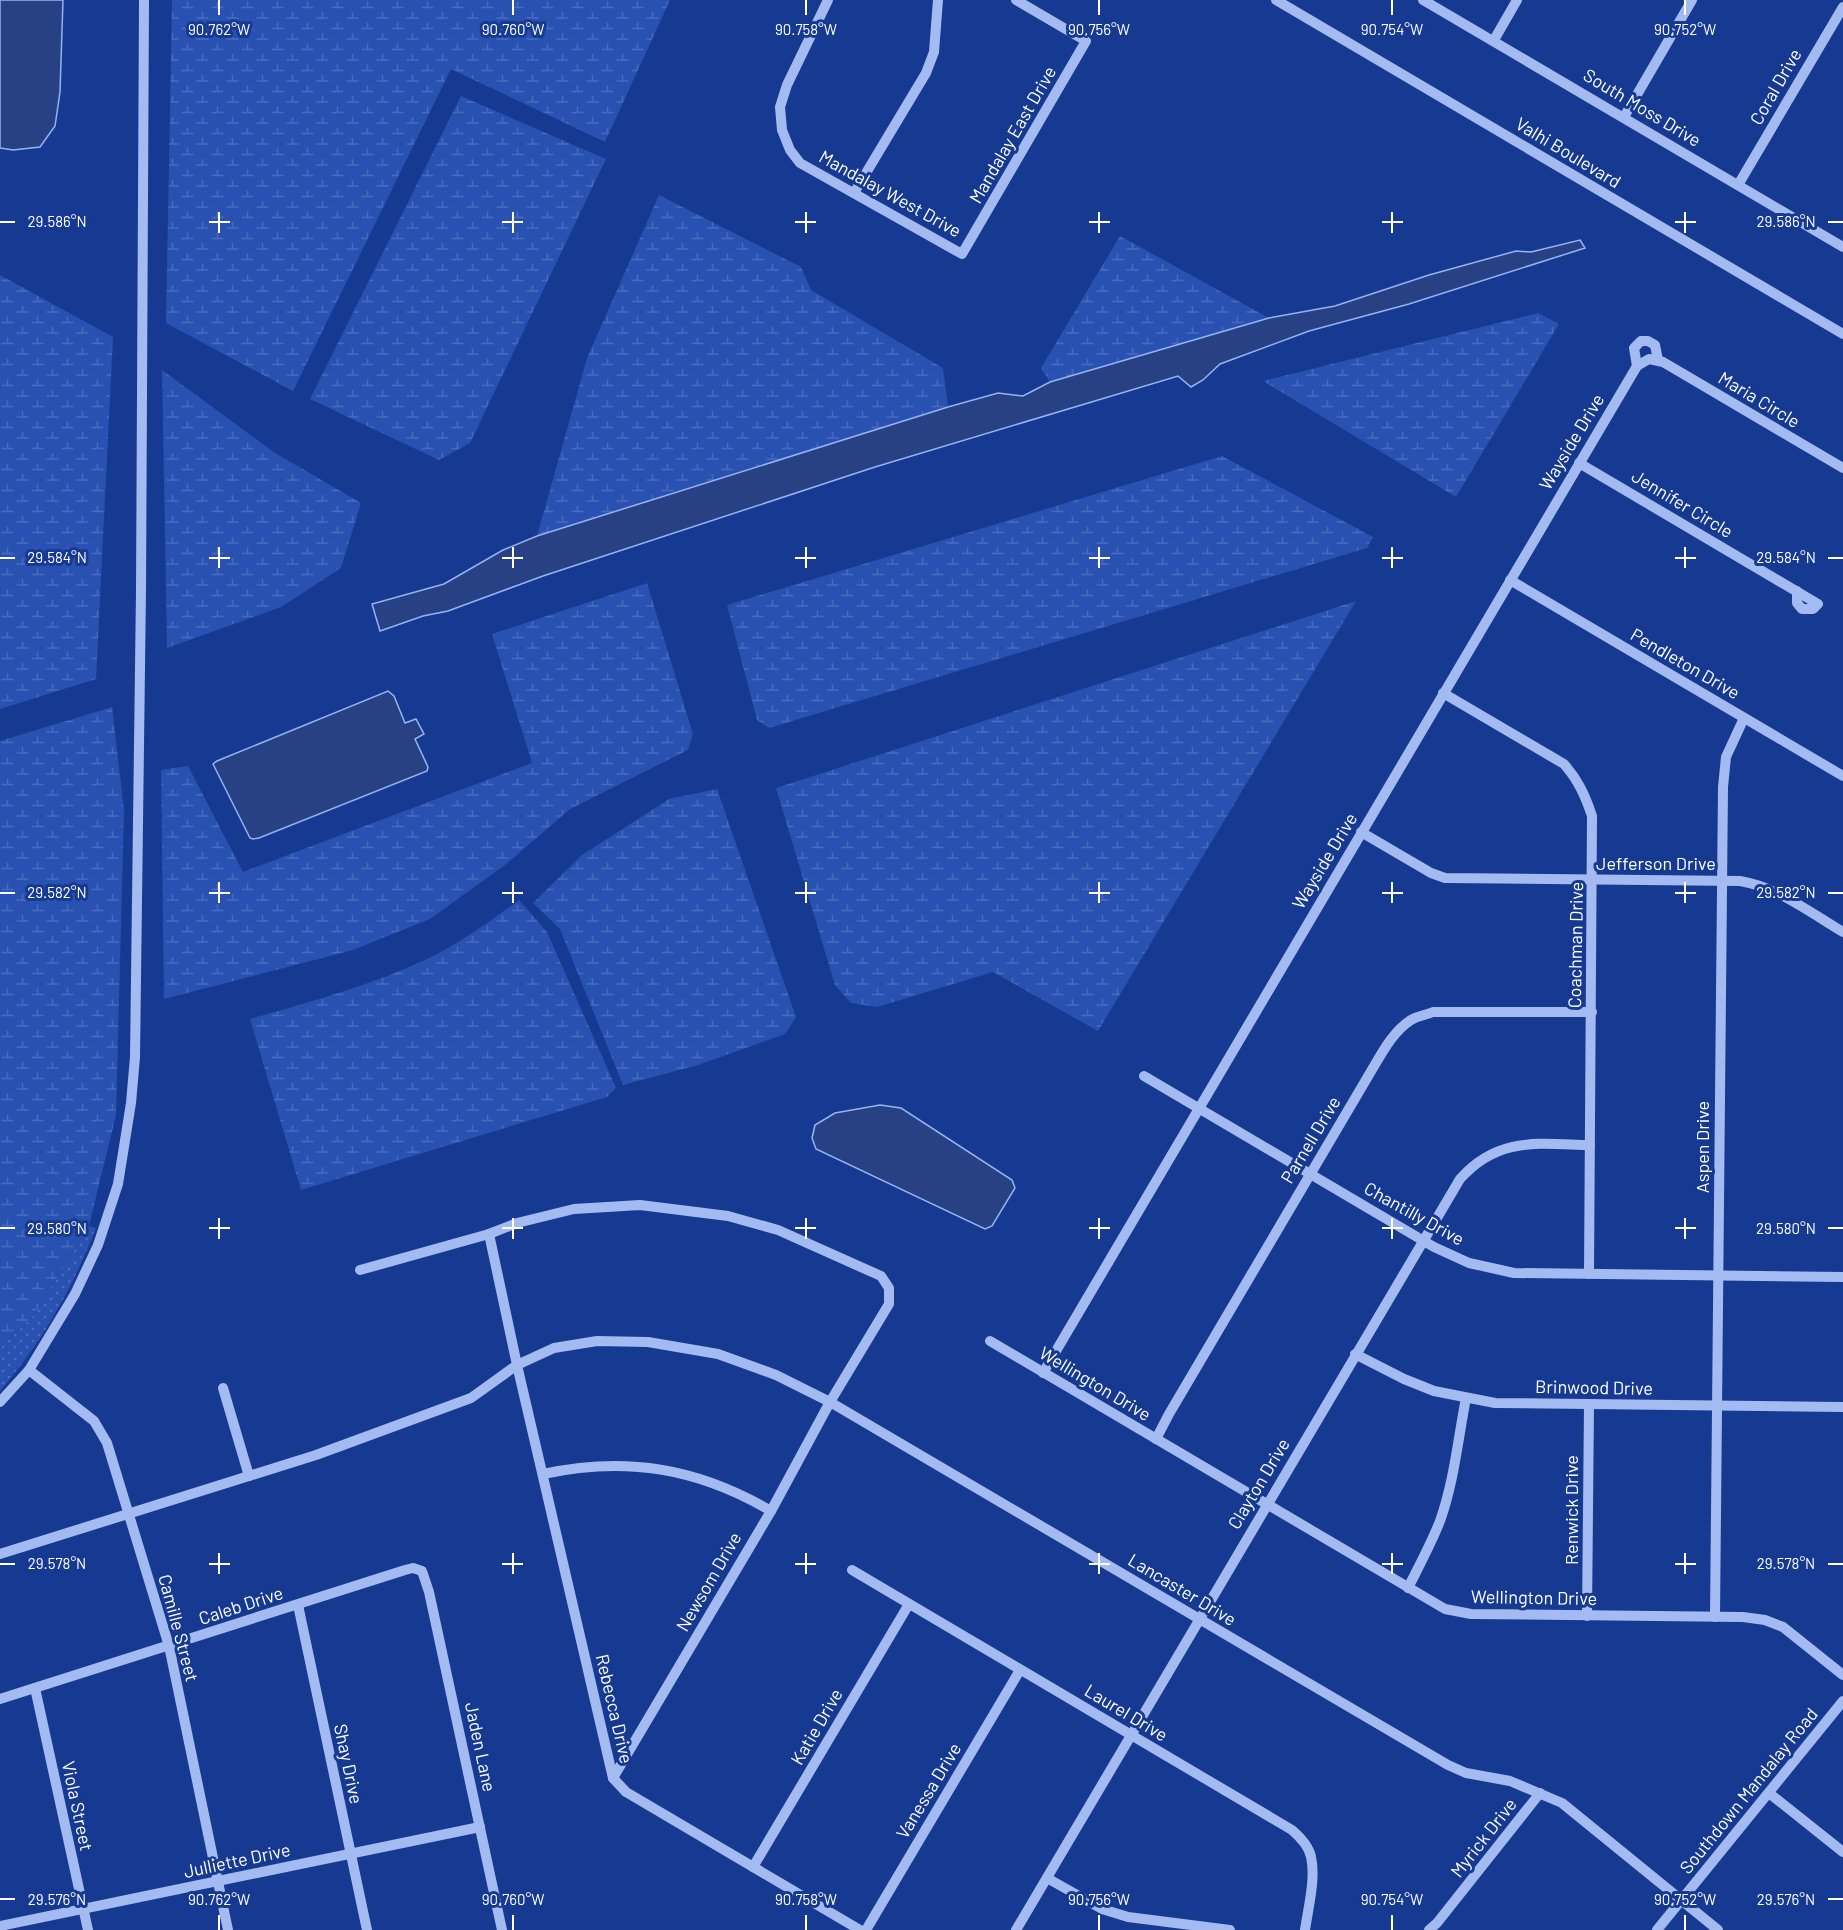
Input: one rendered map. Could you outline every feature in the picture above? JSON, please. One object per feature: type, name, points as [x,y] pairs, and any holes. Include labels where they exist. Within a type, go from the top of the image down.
[{"type":"street","points":[[0,1402],[29,1371],[75,1294],[98,1245],[118,1184],[135,1057],[141,590],[144,0]]},
{"type":"street","name":"Mandalay West Drive","points":[[828,0],[787,85],[780,107],[782,130],[790,150],[800,163],[962,254]]},
{"type":"street","points":[[854,193],[926,73],[934,52],[938,0]]},
{"type":"street","name":"Mandalay East Drive","points":[[962,254],[1086,41],[1016,0]]},
{"type":"street","name":"Valhi Boulevard","points":[[1276,0],[1843,334]]},
{"type":"street","name":"South Moss Drive","points":[[1423,0],[1843,247]]},
{"type":"street","points":[[1494,40],[1517,0]]},
{"type":"street","points":[[1624,117],[1692,0]]},
{"type":"street","name":"Coral Drive","points":[[1738,185],[1843,7]]},
{"type":"street","name":"Maria Circle","points":[[1637,366],[1634,348],[1641,341],[1648,341],[1654,345],[1658,360],[1843,468]]},
{"type":"street","points":[[1637,366],[1649,359],[1658,360]]},
{"type":"street","name":"Wayside Drive","points":[[1043,1372],[1637,366]]},
{"type":"street","name":"Jennifer Circle","points":[[1579,463],[1818,604]]},
{"type":"street","name":"Pendleton Drive","points":[[1510,580],[1843,776]]},
{"type":"street","name":"Coachman Drive","points":[[1443,693],[1563,764],[1576,778],[1592,816],[1589,1274]]},
{"type":"street","name":"Aspen Drive","points":[[1715,1617],[1723,788],[1726,757],[1744,718]]},
{"type":"street","name":"Jefferson Drive","points":[[1361,832],[1431,873],[1445,878],[1753,883],[1781,895],[1843,932]]},
{"type":"street","name":"Parnell Drive","points":[[1156,1439],[1393,1036],[1412,1020],[1433,1012],[1592,1012]]},
{"type":"street","name":"Chantilly Drive","points":[[1144,1076],[1422,1240],[1469,1263],[1514,1273],[1843,1277]]},
{"type":"street","name":"Clayton Drive","points":[[1016,1930],[1460,1179],[1473,1164],[1486,1155],[1509,1147],[1531,1144],[1590,1144]]},
{"type":"street","name":"Newsom Drive","points":[[489,1234],[517,1222],[574,1209],[640,1205],[728,1216],[778,1230],[881,1276],[889,1288],[889,1304],[830,1402],[771,1510],[614,1778]]},
{"type":"street","points":[[360,1270],[489,1234]]},
{"type":"street","name":"Rebecca Drive","points":[[489,1234],[517,1365],[614,1778],[626,1792],[860,1930]]},
{"type":"street","name":"Lancaster Drive","points":[[0,1554],[316,1455],[471,1398],[517,1365],[554,1348],[597,1341],[648,1342],[718,1354],[776,1375],[830,1402],[1448,1765],[1466,1773],[1510,1781],[1562,1803],[1718,1930]]},
{"type":"street","name":"Wellington Drive","points":[[990,1341],[1445,1609],[1471,1614],[1751,1618],[1776,1623],[1843,1675]]},
{"type":"street","name":"Brinwood Drive","points":[[1355,1354],[1404,1379],[1434,1391],[1495,1403],[1843,1407]]},
{"type":"street","name":"Camille Street","points":[[29,1371],[86,1414],[101,1431],[107,1443],[169,1646],[228,1930]]},
{"type":"street","points":[[223,1388],[249,1476]]},
{"type":"street","points":[[1407,1588],[1441,1518],[1466,1398]]},
{"type":"street","name":"Renwick Drive","points":[[1587,1616],[1589,1405]]},
{"type":"street","points":[[543,1474],[565,1469],[606,1465],[655,1468],[682,1473],[724,1486],[771,1510]]},
{"type":"street","name":"Caleb Drive","points":[[0,1699],[405,1570],[413,1568],[422,1571]]},
{"type":"street","name":"Laurel Drive","points":[[852,1570],[1292,1830],[1309,1849],[1312,1869],[1305,1930]]},
{"type":"street","name":"Jaden Lane","points":[[422,1571],[429,1592],[502,1930]]},
{"type":"street","name":"Katie Drive","points":[[753,1867],[909,1604]]},
{"type":"street","name":"Shay Drive","points":[[298,1605],[367,1930]]},
{"type":"street","name":"Vanessa Drive","points":[[866,1930],[1020,1670]]},
{"type":"street","name":"Viola Street","points":[[35,1688],[88,1930]]},
{"type":"street","name":"Southdown Mandalay Road","points":[[1658,1930],[1843,1701]]},
{"type":"street","name":"Myrick Drive","points":[[1429,1930],[1437,1923],[1540,1793]]},
{"type":"street","points":[[1769,1793],[1843,1852]]},
{"type":"street","name":"Julliette Drive","points":[[0,1926],[480,1827]]},
{"type":"street","points":[[1047,1878],[1102,1909],[1128,1917],[1230,1930]]},
{"type":"green space","points":[[172,0],[670,0],[605,142],[451,69],[293,391],[166,323]]},
{"type":"green space","points":[[461,96],[606,159],[470,443],[439,460],[310,399]]},
{"type":"green space","points":[[659,195],[801,267],[811,290],[943,368],[948,407],[537,536],[587,358]]},
{"type":"green space","points":[[1120,236],[1269,318],[1050,382],[1041,368]]},
{"type":"green space","points":[[0,275],[113,337],[96,679],[0,709]]},
{"type":"green space","points":[[1538,313],[1559,324],[1456,497],[1263,381]]},
{"type":"green space","points":[[162,370],[275,453],[361,503],[341,568],[281,607],[167,648]]},
{"type":"green space","points":[[1222,456],[1373,537],[1367,548],[769,728],[757,720],[727,605]]},
{"type":"green space","points":[[647,583],[693,734],[688,750],[570,809],[505,865],[430,919],[353,950],[164,999],[161,770],[188,766],[243,872],[532,763],[492,634]]},
{"type":"green space","points":[[1356,601],[1098,1031],[993,972],[877,1007],[851,1003],[835,985],[776,788]]},
{"type":"green space","points":[[112,707],[124,810],[116,1115],[89,1226],[33,1316],[0,1348],[0,741]]},
{"type":"green space","points":[[717,789],[796,1017],[785,1034],[698,1065],[623,1085],[560,929],[533,903],[582,855],[669,799]]},
{"type":"green space","points":[[519,900],[547,932],[616,1088],[607,1097],[301,1190],[250,1019],[361,986],[425,960],[462,940]]},
{"type":"green space","points":[[89,1226],[96,1228],[67,1293],[43,1334],[0,1391],[0,1348],[33,1316]]},
{"type":"shaded area","points":[[0,0],[63,0],[60,92],[55,126],[40,147],[13,150],[0,148]]},
{"type":"shaded area","points":[[1580,240],[1585,248],[1409,304],[1309,331],[1220,364],[1203,380],[1191,387],[1178,376],[875,467],[543,576],[448,611],[423,616],[380,631],[372,604],[444,584],[503,550],[537,536],[948,407],[998,393],[1023,396],[1050,382],[1269,318],[1335,306],[1429,275],[1516,251],[1531,252]]},
{"type":"shaded area","points":[[388,691],[394,696],[405,723],[416,719],[424,734],[415,739],[428,767],[427,771],[259,838],[250,838],[213,764]]},
{"type":"shaded area","points":[[880,1105],[901,1108],[1012,1180],[1015,1188],[992,1226],[985,1229],[816,1149],[812,1138],[815,1125],[835,1113]]}]
